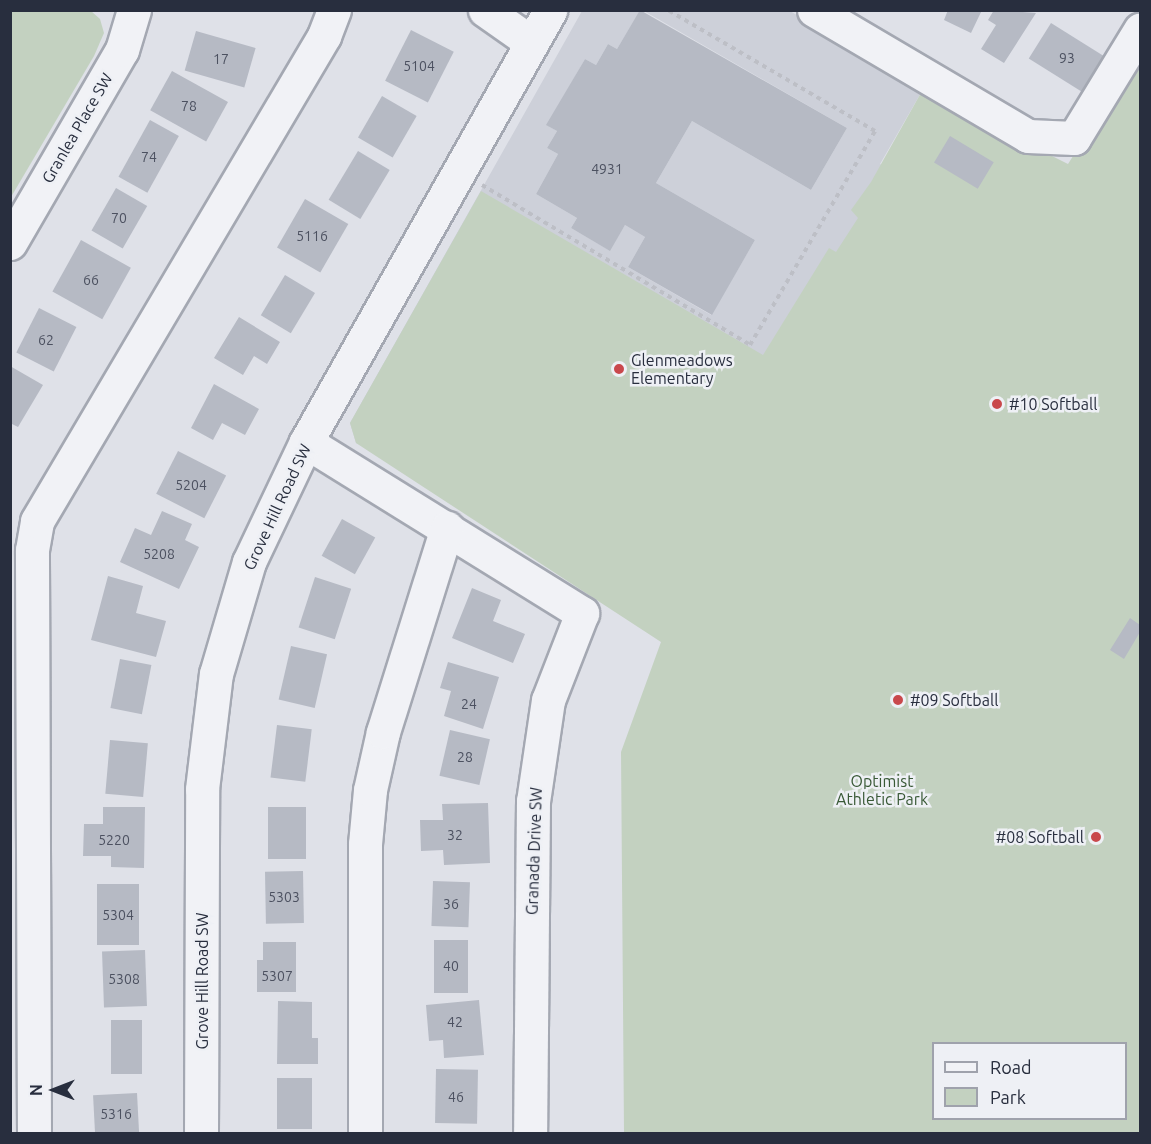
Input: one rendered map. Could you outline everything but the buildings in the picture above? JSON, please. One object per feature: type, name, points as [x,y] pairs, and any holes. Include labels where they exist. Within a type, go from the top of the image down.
[{"type":"street","name":"Granlea Place SW","points":[[10,243],[122,50],[135,10]]},
{"type":"street","points":[[34,1134],[32,550],[24,520],[324,36],[334,10]]},
{"type":"street","points":[[484,10],[532,43]]},
{"type":"street","name":"Grove Hill Road SW","points":[[201,1134],[202,789],[216,674],[249,562],[306,442],[550,10]]},
{"type":"street","points":[[814,10],[1028,136],[1074,138],[1140,30]]},
{"type":"street","name":"Granada Drive SW","points":[[306,442],[582,613],[548,700],[533,801],[530,1134]]},
{"type":"street","points":[[365,1134],[365,844],[370,790],[383,732],[447,528]]},
{"type":"path","points":[[459,172],[750,345],[875,131],[668,10]]},
{"type":"shaded area","name":"Glenmeadows Elementary","points":[[582,11],[640,11],[617,49],[608,44],[596,65],[585,59],[547,125],[557,131],[547,148],[558,154],[536,194],[577,218],[571,228],[609,250],[625,225],[645,237],[628,267],[711,315],[755,240],[656,183],[692,121],[811,190],[847,128],[644,11],[790,11],[922,91],[880,164],[983,227],[683,581],[356,443],[350,423]]},
{"type":"green space","points":[[11,10],[91,11],[100,19],[104,33],[94,56],[11,197]]},
{"type":"green space","name":"Optimist Athletic Park","points":[[1140,51],[1140,1133],[624,1133],[621,752],[661,642],[356,443],[350,423],[481,191],[763,355],[829,248],[836,252],[858,218],[851,210],[871,182],[922,91],[1068,164]]},
{"type":"place","name":"Glenmeadows Elementary","points":[[619,369]]},
{"type":"place","name":"#10 Softball","points":[[997,404]]},
{"type":"place","name":"#09 Softball","points":[[898,700]]},
{"type":"place","name":"#08 Softball","points":[[1096,837]]}]
